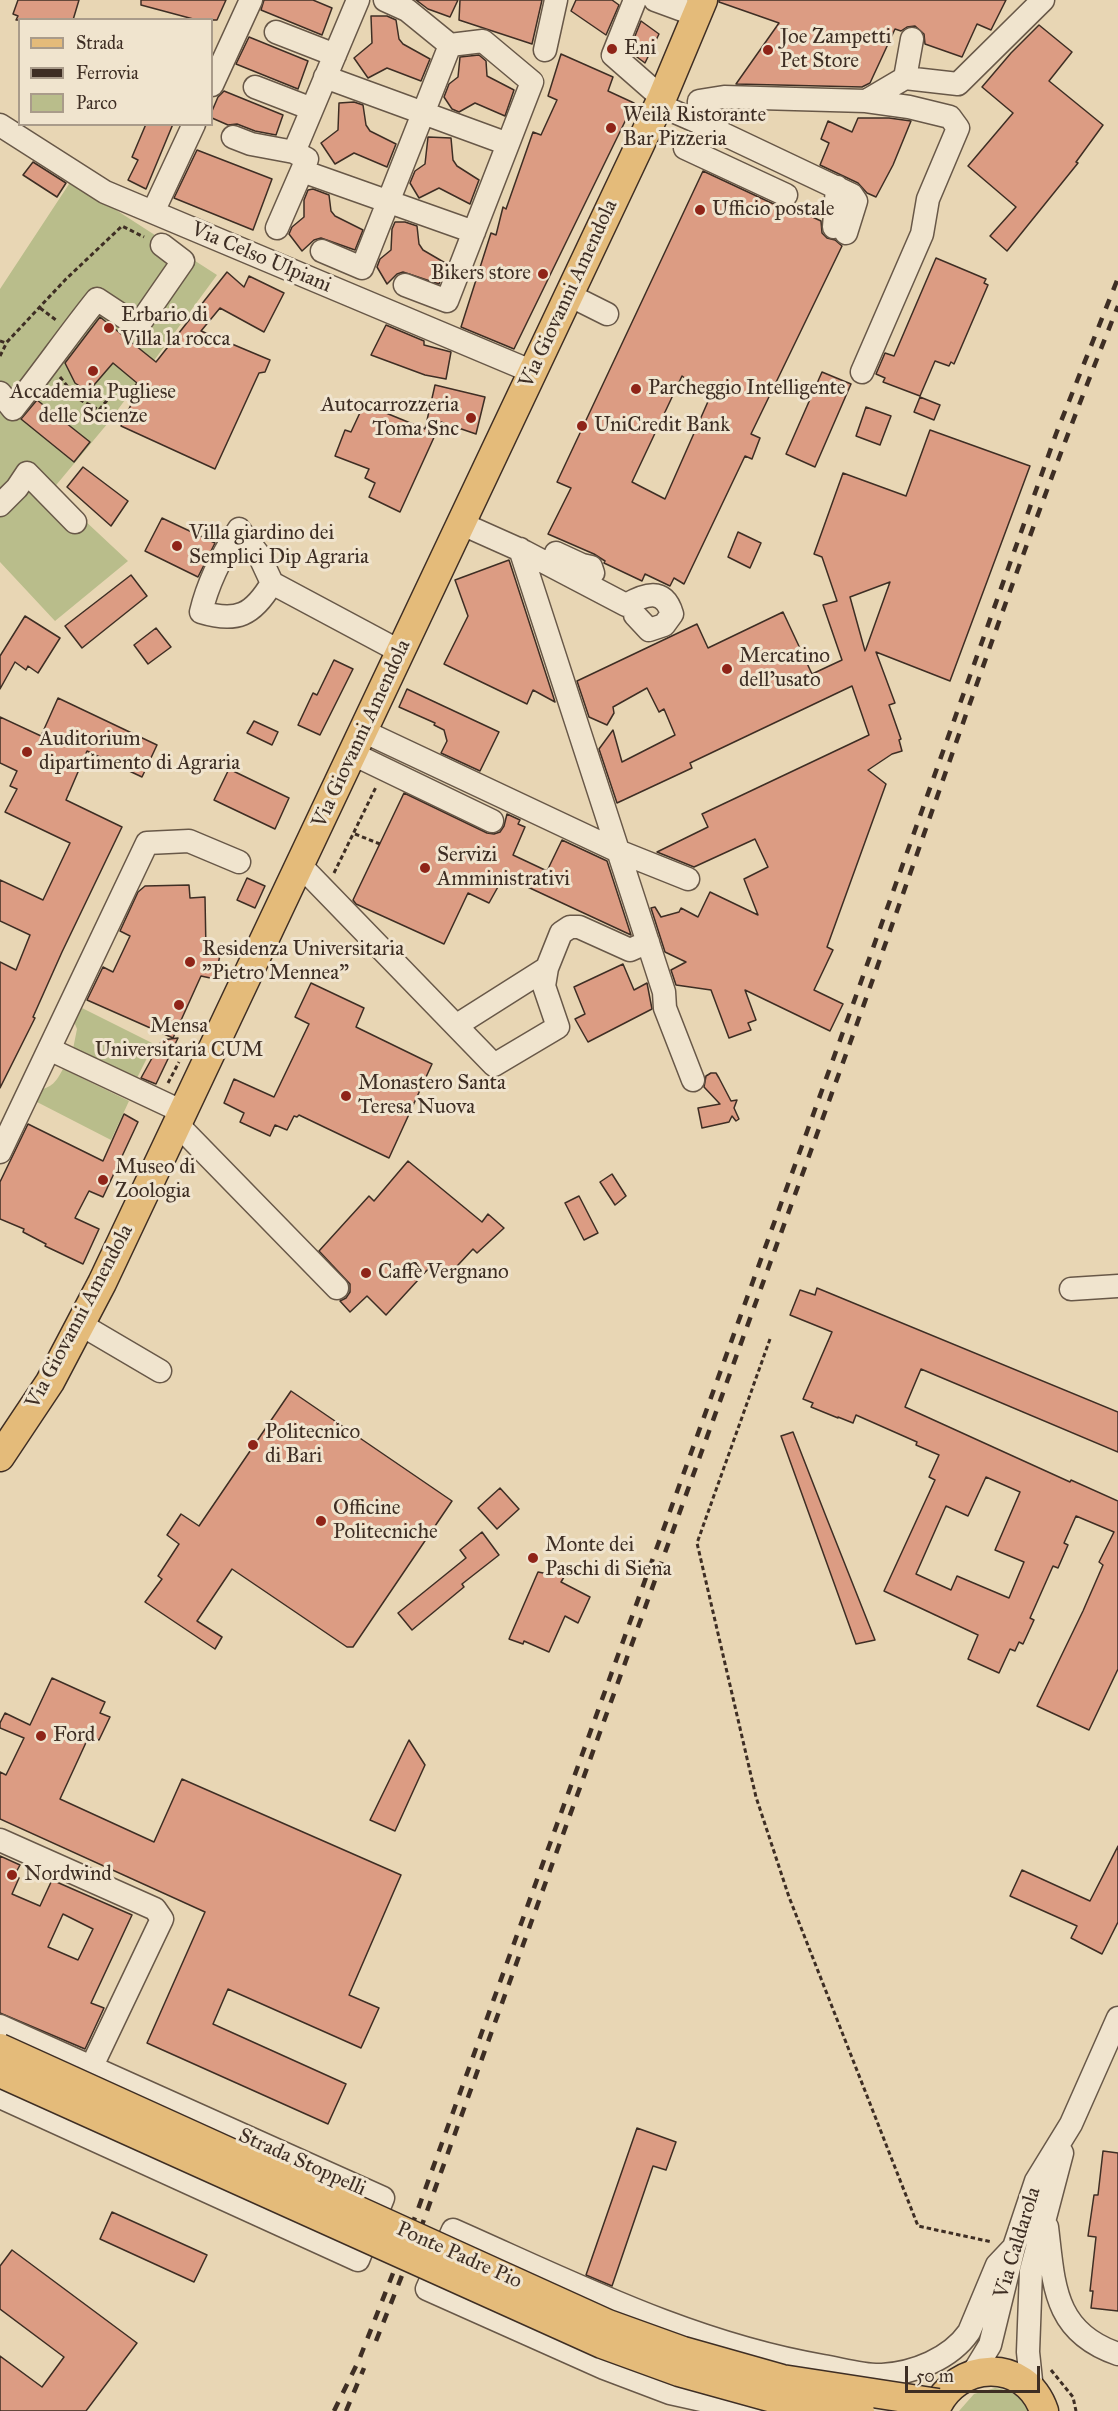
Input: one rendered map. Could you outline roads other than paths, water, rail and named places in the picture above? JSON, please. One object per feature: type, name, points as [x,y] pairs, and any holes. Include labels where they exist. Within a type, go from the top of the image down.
[{"type":"main road","name":"Via Giovanni Amendola","points":[[0,1457],[50,1382],[180,1118],[661,101],[700,7]]},
{"type":"main road","name":"Ponte Padre Pio","points":[[0,2048],[608,2324],[683,2351],[782,2379],[936,2407]]},
{"type":"main road","name":"Ponte Padre Pio","points":[[0,2073],[602,2344],[679,2372],[780,2400],[860,2411]]},
{"type":"main road","points":[[936,2407],[949,2388],[964,2377],[973,2373],[991,2371],[1009,2374],[1038,2400]]},
{"type":"street","points":[[213,84],[251,0]]},
{"type":"street","points":[[277,228],[312,110],[357,0]]},
{"type":"street","points":[[385,0],[407,10],[450,45],[483,41],[532,82],[447,301],[405,285]]},
{"type":"street","points":[[545,50],[556,0]]},
{"type":"street","points":[[635,0],[613,55],[661,101],[692,135],[788,189]]},
{"type":"street","points":[[655,0],[700,7]]},
{"type":"street","points":[[866,101],[905,78],[958,84],[1043,0]]},
{"type":"street","points":[[276,32],[335,55]]},
{"type":"street","points":[[905,78],[912,39]]},
{"type":"street","points":[[322,251],[362,268],[450,45]]},
{"type":"street","points":[[325,77],[508,144]]},
{"type":"street","points":[[255,87],[312,110]]},
{"type":"street","points":[[692,135],[699,101],[724,97],[866,101],[909,107],[950,117],[958,128],[928,199],[922,234],[862,372]]},
{"type":"street","name":"Via Celso Ulpiani","points":[[0,124],[105,192],[533,372]]},
{"type":"street","points":[[153,212],[193,126]]},
{"type":"street","points":[[692,135],[837,187],[840,230]]},
{"type":"street","points":[[233,137],[298,161],[387,201],[474,232]]},
{"type":"street","points":[[0,393],[13,409],[97,299],[138,326],[183,261],[162,245]]},
{"type":"street","points":[[569,295],[607,314]]},
{"type":"street","points":[[0,505],[17,488],[27,473],[75,522]]},
{"type":"street","points":[[460,523],[522,551],[626,605],[642,596],[659,596],[666,601],[672,614],[664,625],[649,630],[635,615]]},
{"type":"street","points":[[505,530],[591,567],[592,576],[580,580]]},
{"type":"street","points":[[522,551],[664,992],[665,1008],[693,1080]]},
{"type":"street","points":[[272,584],[401,652]]},
{"type":"street","points":[[358,742],[688,879]]},
{"type":"street","points":[[358,742],[492,821]]},
{"type":"street","points":[[0,1152],[147,843],[189,841],[239,862]]},
{"type":"street","points":[[300,865],[494,1065],[558,1027],[544,986],[547,968],[561,933],[570,927],[579,927],[630,950],[648,942]]},
{"type":"street","points":[[457,1025],[547,968]]},
{"type":"street","points":[[49,1049],[180,1118],[337,1288]]},
{"type":"street","points":[[1071,1289],[1118,1286]]},
{"type":"street","points":[[80,1324],[160,1371]]},
{"type":"street","points":[[0,1840],[155,1909],[162,1919],[91,2068]]},
{"type":"street","name":"Via Caldarola","points":[[973,2373],[990,2345],[1014,2247],[1036,2181],[1071,2124],[1118,2018]]},
{"type":"street","name":"Strada Stoppelli","points":[[0,2026],[383,2199],[358,2260],[0,2097]]},
{"type":"street","points":[[1038,2400],[1028,2352],[1031,2271],[1071,2124]]},
{"type":"street","points":[[285,2226],[310,2167]]},
{"type":"street","points":[[1046,2211],[1053,2273],[1061,2308],[1081,2333],[1118,2354]]},
{"type":"street","points":[[751,2411],[670,2393],[604,2368],[428,2289],[453,2230],[610,2299],[704,2335],[788,2360],[881,2375],[914,2369],[952,2351],[962,2342],[969,2332],[997,2265],[1014,2247]]},
{"type":"railway","points":[[334,2411],[359,2360],[417,2212],[852,1007],[1056,434],[1118,278]]},
{"type":"railway","points":[[376,2341],[422,2225],[841,1068],[1010,590],[1118,306]]},
{"type":"railway","points":[[346,2411],[364,2368]]},
{"type":"place","name":"Eni","points":[[612,49]]},
{"type":"place","name":"Joe Zampetti Pet Store","points":[[768,50]]},
{"type":"place","name":"Weilà Ristorante Bar Pizzeria","points":[[611,128]]},
{"type":"place","name":"Ufficio postale","points":[[700,210]]},
{"type":"place","name":"Bikers store","points":[[543,274]]},
{"type":"place","name":"Erbario di Villa la rocca","points":[[109,328]]},
{"type":"place","name":"Accademia Pugliese delle Scienze","points":[[93,371]]},
{"type":"place","name":"Parcheggio Intelligente","points":[[636,389]]},
{"type":"place","name":"Autocarrozzeria Toma Snc","points":[[471,418]]},
{"type":"place","name":"UniCredit Bank","points":[[582,426]]},
{"type":"place","name":"Villa giardino dei Semplici Dip Agraria","points":[[177,546]]},
{"type":"place","name":"Mercatino dell'usato","points":[[727,669]]},
{"type":"place","name":"Auditorium dipartimento di Agraria","points":[[27,752]]},
{"type":"place","name":"Servizi Amministrativi","points":[[425,868]]},
{"type":"place","name":"Residenza Universitaria \"Pietro Mennea\"","points":[[190,962]]},
{"type":"place","name":"Mensa Universitaria CUM","points":[[179,1005]]},
{"type":"place","name":"Monastero Santa Teresa Nuova","points":[[346,1096]]},
{"type":"place","name":"Museo di Zoologia","points":[[103,1180]]},
{"type":"place","name":"Caffè Vergnano","points":[[366,1273]]},
{"type":"place","name":"Politecnico di Bari","points":[[253,1445]]},
{"type":"place","name":"Officine Politecniche","points":[[321,1521]]},
{"type":"place","name":"Monte dei Paschi di Siena","points":[[533,1558]]},
{"type":"place","name":"Ford","points":[[41,1736]]},
{"type":"place","name":"Nordwind","points":[[12,1875]]}]
